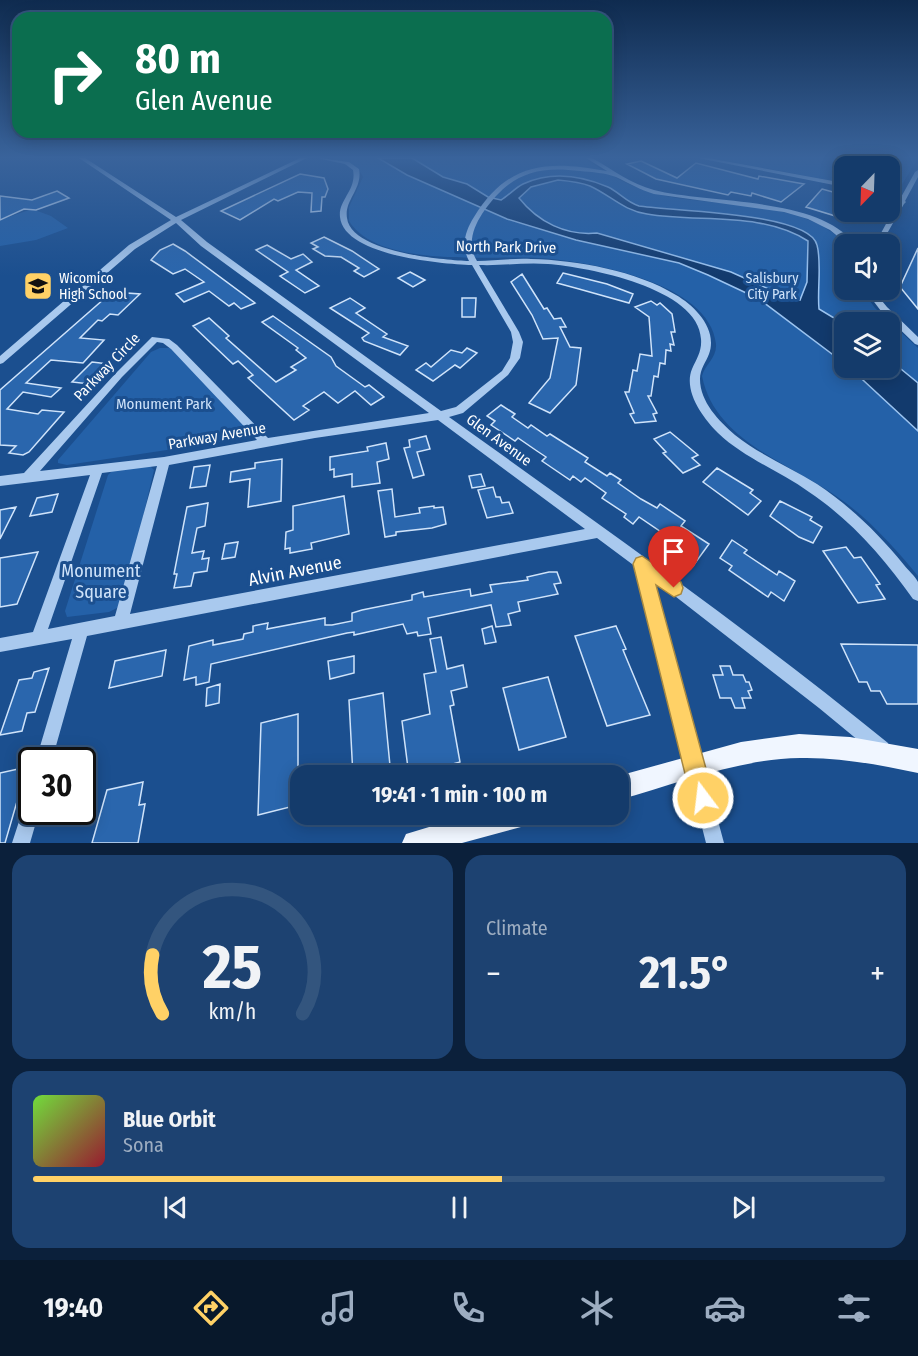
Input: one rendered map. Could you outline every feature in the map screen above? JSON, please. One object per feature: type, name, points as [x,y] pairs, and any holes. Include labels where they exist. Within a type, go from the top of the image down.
[{"type":"main road","points":[[629,785],[750,752],[784,747],[819,746],[918,761]]},
{"type":"main road","points":[[415,843],[481,825]]},
{"type":"street","name":"Glen Avenue","points":[[141,197],[176,220],[204,244],[642,564],[825,702],[891,756]]},
{"type":"street","points":[[132,247],[176,220],[223,197]]},
{"type":"street","name":"North Park Drive","points":[[349,197],[343,216],[346,225],[366,242],[417,258],[476,264],[533,261],[576,266],[638,281],[685,304],[700,319],[707,336],[706,351],[696,371],[696,385],[698,396],[713,420],[744,446],[846,512],[899,567],[918,594]]},
{"type":"street","name":"Parkway Avenue","points":[[0,481],[98,471],[164,461],[438,416],[459,410],[505,373],[515,358],[518,342],[515,332],[469,254],[467,244],[472,224],[491,197]]},
{"type":"street","points":[[693,197],[763,207],[798,216],[837,234]]},
{"type":"street","points":[[884,234],[905,197]]},
{"type":"street","points":[[0,362],[132,247],[159,220],[159,209]]},
{"type":"street","points":[[877,300],[918,342]]},
{"type":"street","name":"Parkway Circle","points":[[27,478],[118,375],[155,339],[166,341],[174,347],[266,443]]},
{"type":"street","points":[[120,622],[164,461]]},
{"type":"street","points":[[38,638],[98,471]]},
{"type":"street","name":"Alvin Avenue","points":[[0,645],[597,531]]},
{"type":"street","points":[[642,564],[715,843]]},
{"type":"street","points":[[48,747],[81,631]]},
{"type":"street","points":[[21,843],[26,825]]},
{"type":"green space","name":"Salisbury City Park","points":[[354,197],[673,197],[780,211],[805,218],[827,229],[834,235],[834,300],[869,300],[879,312],[834,312],[834,378],[900,378],[900,331],[918,348],[918,576],[881,534],[850,506],[820,485],[757,449],[722,418],[710,399],[702,376],[716,349],[709,323],[693,305],[670,290],[615,270],[560,260],[465,258],[409,253],[384,247],[364,236],[349,221],[349,207]]},
{"type":"green space","points":[[32,209],[51,216],[68,228],[36,240],[0,246],[0,220]]},
{"type":"green space","name":"Monument Park","points":[[160,348],[170,348],[250,429],[240,439],[67,465],[58,463],[58,460],[151,352]]},
{"type":"green space","name":"Monument Square","points":[[150,466],[154,470],[124,598],[117,608],[109,612],[67,617],[65,611],[108,475],[112,471]]},
{"type":"shaded area","points":[[458,197],[489,197],[501,200],[505,197],[520,197],[535,214],[564,230],[597,233],[731,272],[782,295],[800,300],[807,282],[808,241],[770,225],[647,214],[624,206],[609,197],[623,197],[639,206],[736,215],[765,219],[790,226],[808,234],[817,245],[819,309],[834,318],[834,355],[759,299],[708,275],[679,263],[576,240],[507,219]]},
{"type":"shaded area","points":[[900,368],[918,383],[918,431],[861,378],[900,378]]},
{"type":"building","points":[[0,197],[32,200],[39,197],[69,198],[36,210],[24,209],[0,220]]},
{"type":"building","points":[[250,197],[286,197],[278,201],[274,199],[240,220],[221,211]]},
{"type":"building","points":[[312,197],[322,197],[321,211],[311,212]]},
{"type":"building","points":[[766,197],[787,197],[781,202]]},
{"type":"building","points":[[815,197],[834,197],[834,216],[806,207]]},
{"type":"building","points":[[324,237],[352,251],[379,269],[364,277],[354,271],[359,268],[341,257],[325,256],[313,249],[318,247],[311,243]]},
{"type":"building","points":[[173,244],[255,303],[241,309],[234,303],[229,306],[209,291],[184,302],[176,294],[204,282],[185,269],[173,274],[151,260],[160,250]]},
{"type":"building","points":[[267,245],[291,259],[303,254],[312,262],[296,270],[319,286],[305,293],[280,276],[288,272],[256,250]]},
{"type":"building","points":[[918,248],[918,309],[900,287]]},
{"type":"building","points":[[410,272],[425,280],[413,287],[398,278]]},
{"type":"building","points":[[563,273],[607,284],[633,294],[629,303],[557,283]]},
{"type":"building","points":[[522,274],[544,309],[547,308],[554,319],[561,318],[566,327],[560,327],[570,347],[581,348],[576,385],[550,413],[529,403],[550,378],[558,338],[543,339],[532,315],[511,282]]},
{"type":"building","points":[[112,292],[140,294],[118,315],[110,314],[102,321],[98,320],[80,338],[104,340],[83,363],[51,360],[26,383],[61,388],[51,397],[23,392],[7,409],[38,414],[42,410],[64,412],[29,452],[23,455],[9,453],[16,446],[0,445],[0,390]]},
{"type":"building","points":[[350,298],[365,308],[356,313],[387,334],[383,337],[408,346],[400,355],[364,341],[362,338],[369,333],[330,308]]},
{"type":"building","points":[[462,298],[476,298],[475,317],[462,317]]},
{"type":"building","points":[[651,301],[657,305],[660,303],[672,314],[675,332],[671,332],[674,345],[670,344],[671,351],[666,350],[665,364],[660,363],[658,377],[654,376],[651,396],[648,396],[657,413],[653,414],[656,421],[635,423],[630,414],[634,413],[625,392],[629,392],[633,370],[637,371],[640,354],[652,356],[649,317],[635,307]]},
{"type":"building","points":[[273,316],[331,357],[336,366],[365,387],[369,385],[384,397],[371,405],[355,391],[338,403],[324,392],[303,406],[309,410],[294,420],[248,378],[253,375],[238,361],[233,364],[193,326],[209,318],[229,336],[226,338],[276,382],[296,370],[291,367],[306,358],[296,350],[298,348],[262,322]]},
{"type":"building","points":[[467,348],[477,353],[460,368],[455,365],[433,381],[416,370],[426,363],[431,367],[451,350],[462,353]]},
{"type":"building","points":[[92,362],[109,364],[90,384],[72,382]]},
{"type":"building","points":[[501,405],[515,414],[512,417],[528,428],[531,425],[547,436],[550,434],[588,458],[585,462],[607,476],[610,473],[621,480],[618,483],[641,499],[657,508],[660,504],[685,521],[681,526],[709,544],[693,566],[684,559],[686,556],[658,536],[661,532],[639,517],[633,524],[624,517],[626,514],[602,498],[606,493],[585,478],[581,482],[573,476],[570,480],[542,461],[546,457],[518,438],[515,441],[491,425],[495,421],[487,416]]},
{"type":"building","points":[[670,432],[698,455],[692,458],[700,465],[683,473],[663,453],[666,452],[654,439]]},
{"type":"building","points":[[426,436],[430,449],[417,452],[424,475],[413,478],[404,448],[410,447],[409,440]]},
{"type":"building","points":[[386,443],[389,459],[377,462],[380,483],[352,487],[352,474],[334,477],[334,469],[330,470],[330,457],[368,451],[367,447]]},
{"type":"building","points":[[282,459],[281,501],[248,507],[250,479],[230,482],[231,472],[255,468],[255,463]]},
{"type":"building","points":[[210,465],[206,486],[190,488],[194,467]]},
{"type":"building","points":[[717,468],[753,490],[750,493],[761,501],[748,515],[703,482]]},
{"type":"building","points":[[481,474],[485,486],[472,488],[469,476]]},
{"type":"building","points":[[493,487],[496,497],[500,497],[502,503],[509,502],[513,513],[487,518],[478,490]]},
{"type":"building","points":[[392,489],[395,517],[420,513],[419,508],[443,507],[446,524],[396,532],[396,535],[385,537],[378,491]]},
{"type":"building","points":[[58,494],[52,512],[30,516],[37,498]]},
{"type":"building","points":[[344,496],[349,534],[311,543],[312,549],[290,553],[290,548],[285,549],[286,532],[293,530],[293,506]]},
{"type":"building","points":[[780,501],[812,517],[810,520],[822,527],[813,543],[799,537],[770,516]]},
{"type":"building","points":[[208,503],[205,526],[197,528],[192,553],[204,551],[202,559],[209,558],[207,571],[194,573],[191,586],[174,588],[177,574],[174,574],[187,507]]},
{"type":"building","points":[[16,507],[0,539],[0,510]]},
{"type":"building","points":[[732,540],[747,550],[744,553],[777,575],[779,571],[795,581],[784,601],[771,592],[768,597],[729,570],[732,566],[720,558]]},
{"type":"building","points":[[238,542],[235,557],[222,559],[225,544]]},
{"type":"building","points":[[846,547],[854,558],[861,557],[880,584],[876,585],[885,599],[858,603],[823,551]]},
{"type":"building","points":[[38,552],[17,604],[0,607],[0,558]]},
{"type":"building","points":[[557,572],[561,583],[554,584],[558,594],[518,602],[520,611],[508,614],[511,625],[496,627],[491,605],[428,618],[431,634],[418,636],[417,632],[407,634],[403,624],[354,635],[354,632],[347,633],[211,664],[209,682],[196,685],[196,677],[184,680],[189,646],[213,640],[213,645],[243,639],[244,634],[253,632],[253,626],[268,623],[267,629],[325,618],[325,625],[332,625],[352,621],[352,613],[412,600],[412,595],[423,592],[424,597],[470,589],[471,596],[492,592],[490,585],[528,580],[527,577]]},
{"type":"building","points":[[492,626],[496,642],[485,644],[482,629]]},
{"type":"building","points":[[616,626],[626,649],[623,650],[650,715],[607,726],[575,636]]},
{"type":"building","points":[[441,637],[447,669],[463,665],[467,687],[451,691],[454,705],[450,706],[460,762],[449,765],[408,765],[402,721],[430,714],[424,674],[436,672],[430,639]]},
{"type":"building","points":[[841,644],[918,645],[918,704],[887,704],[880,691],[871,691],[867,682],[859,682]]},
{"type":"building","points":[[166,650],[162,676],[109,688],[115,661]]},
{"type":"building","points":[[354,656],[354,673],[330,679],[328,661]]},
{"type":"building","points":[[720,666],[730,666],[733,675],[743,675],[746,682],[749,682],[752,690],[748,691],[751,698],[742,698],[745,708],[735,708],[731,698],[720,698],[713,675],[723,675]]},
{"type":"building","points":[[49,668],[35,712],[27,713],[22,731],[0,735],[19,680],[32,678],[34,672]]},
{"type":"building","points":[[548,677],[566,737],[519,750],[503,688]]},
{"type":"building","points":[[220,684],[219,703],[206,706],[207,688]]},
{"type":"building","points":[[383,693],[390,765],[352,765],[349,700]]},
{"type":"building","points":[[298,714],[298,765],[290,765],[290,807],[258,815],[261,723]]},
{"type":"building","points":[[18,769],[18,798],[5,843],[0,843],[0,773]]},
{"type":"building","points":[[143,782],[139,805],[145,804],[138,843],[92,843],[107,790]]},
{"type":"place","name":"Wicomico High School","points":[[38,286]]},
{"type":"route","points":[[674,588],[642,564],[703,798]]}]
